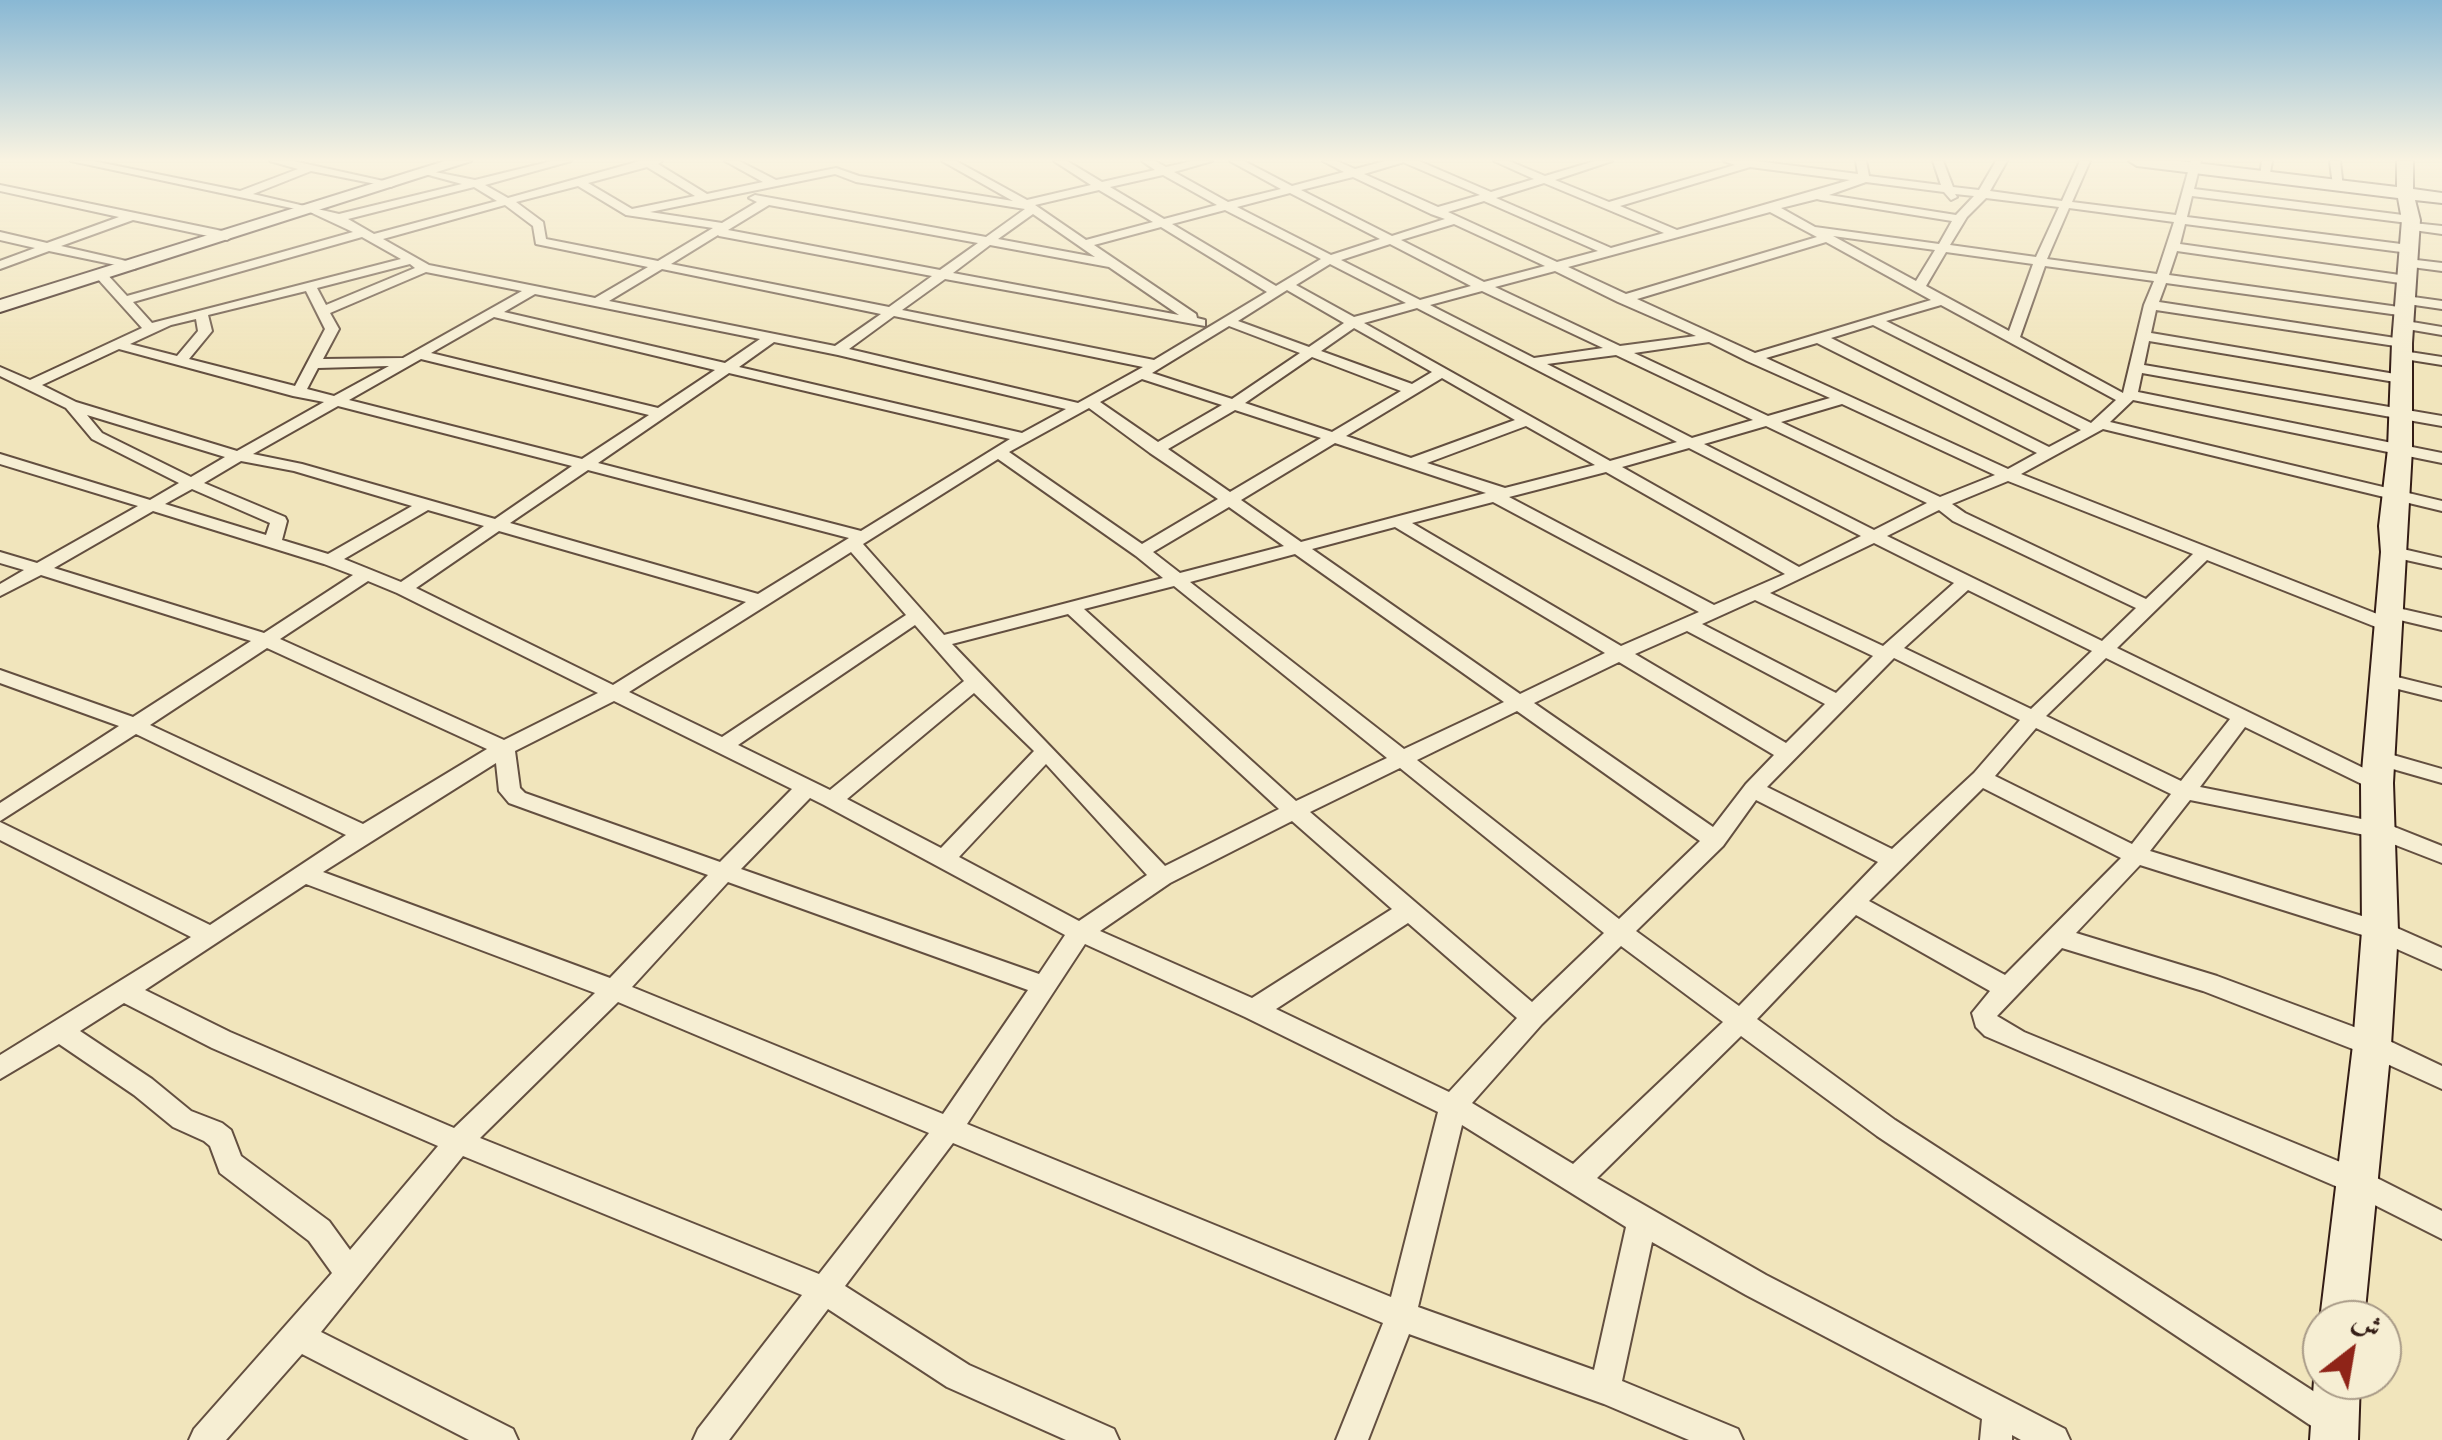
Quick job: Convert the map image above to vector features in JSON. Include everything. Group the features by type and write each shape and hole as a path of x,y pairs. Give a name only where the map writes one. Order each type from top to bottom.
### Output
{"street":[{"path":"0,265 97,228"},
{"path":"190,228 227,236"},
{"path":"5,300 252,228"},
{"path":"355,228 424,268 1084,404 1229,498 1715,840"},
{"path":"127,300 396,228"},
{"path":"539,228 540,240 894,310 1149,370 1235,404 1414,462 1498,494 1712,610"},
{"path":"718,228 1214,325 1312,351 1413,390"},
{"path":"919,228 1114,264"},
{"path":"838,351 1002,228"},
{"path":"1063,228 1214,325"},
{"path":"1087,243 1144,228"},
{"path":"1173,228 1283,289 1356,321 1441,373 1800,574"},
{"path":"1270,228 1875,537 2242,716 2378,770 2442,776"},
{"path":"1369,228 1482,286 1940,502 1958,517 2146,606"},
{"path":"4,1060 60,1032 504,748 614,693 998,452 1149,370 1214,325 1330,259 1428,228"},
{"path":"1467,228 2008,475 2204,553 2389,618 2442,624"},
{"path":"1559,228 1608,250"},
{"path":"1662,228 1674,233"},
{"path":"1156,450 1235,404 1356,321 1692,228"},
{"path":"1810,228 2127,397 2442,458"},
{"path":"1919,287 1955,228"},
{"path":"2013,338 2056,228"},
{"path":"709,1440 950,1128 1080,932 1162,876 1712,610 1800,574 1940,502 2008,475 2096,427 2127,397 2151,305 2179,228"},
{"path":"2209,228 2406,287 2442,361"},
{"path":"2272,228 2442,305"},
{"path":"2367,228 2406,287 2442,331"},
{"path":"2344,1300 2372,1045 2380,931 2378,770 2400,449 2406,228"},
{"path":"2406,287 2430,228"},
{"path":"598,302 723,229"},
{"path":"1813,230 2164,276 2406,287"},
{"path":"2406,287 2442,230"},
{"path":"0,236 131,266"},
{"path":"1622,299 1827,238"},
{"path":"2173,247 2406,287"},
{"path":"0,389 25,383 149,328 408,261"},
{"path":"2144,336 2406,287 2442,267"},
{"path":"326,310 424,268"},
{"path":"101,275 149,328"},
{"path":"298,393 332,330 326,310 310,286"},
{"path":"2151,305 2406,287"},
{"path":"0,590 534,289"},
{"path":"1752,358 1942,300"},
{"path":"493,312 1024,438"},
{"path":"180,362 206,331 202,313"},
{"path":"1875,321 2096,427 2442,506"},
{"path":"403,590 771,338"},
{"path":"1532,362 1612,348 1707,338"},
{"path":"1819,338 2050,454"},
{"path":"114,344 860,541 939,642 1162,876"},
{"path":"315,364 411,357 660,414"},
{"path":"2136,368 2442,421"},
{"path":"0,371 72,405 237,456 296,466 758,600"},
{"path":"1142,552 1441,373"},
{"path":"939,642 1606,467 1840,400"},
{"path":"72,405 97,436 278,520 272,542"},
{"path":"1414,462 1527,421"},
{"path":"998,452 1142,552 1621,933 1886,1128 2335,1414"},
{"path":"0,459 330,560 403,590 820,793 1080,932 1454,1106 1642,1221 1997,1426 2054,1440"},
{"path":"330,560 424,505"},
{"path":"1398,522 1790,755"},
{"path":"2394,552 2442,563"},
{"path":"1576,1180 1742,1019 1894,860 1981,778 2035,716 2204,553"},
{"path":"0,557 264,640 504,748"},
{"path":"0,814 132,724 366,575"},
{"path":"1352,1440 1401,1316 1454,1106 1533,1017 1715,840 1753,790 1889,652 1966,582"},
{"path":"1756,593 2035,716 2183,790 2379,830 2442,855"},
{"path":"1071,607 1294,811 1533,1017"},
{"path":"724,746 916,616"},
{"path":"1688,624 1839,704"},
{"path":"0,676 132,724 364,834"},
{"path":"2386,680 2442,694"},
{"path":"206,1440 298,1336 458,1142 614,990 726,869 820,793 976,682"},
{"path":"2242,716 2135,855 1984,1013 1994,1029 2357,1182 2442,1226"},
{"path":"504,748 510,791 517,798 726,869 1042,985"},
{"path":"944,859 1046,752"},
{"path":"1981,778 2135,855 2380,931 2442,959"},
{"path":"1753,790 1894,860"},
{"path":"0,830 210,936"},
{"path":"303,874 614,990 1401,1316 1605,1389 1727,1440"},
{"path":"1855,904 2008,989"},
{"path":"1254,1010 1410,909"},
{"path":"2057,937 2208,983 2372,1045 2442,1078"},
{"path":"124,991 220,1040 458,1142 824,1290 958,1376 1103,1440"},
{"path":"60,1032 182,1118 213,1132 221,1139 230,1164 319,1231 350,1274"},
{"path":"1605,1389 1642,1221"},
{"path":"298,1336 502,1440"}]}
